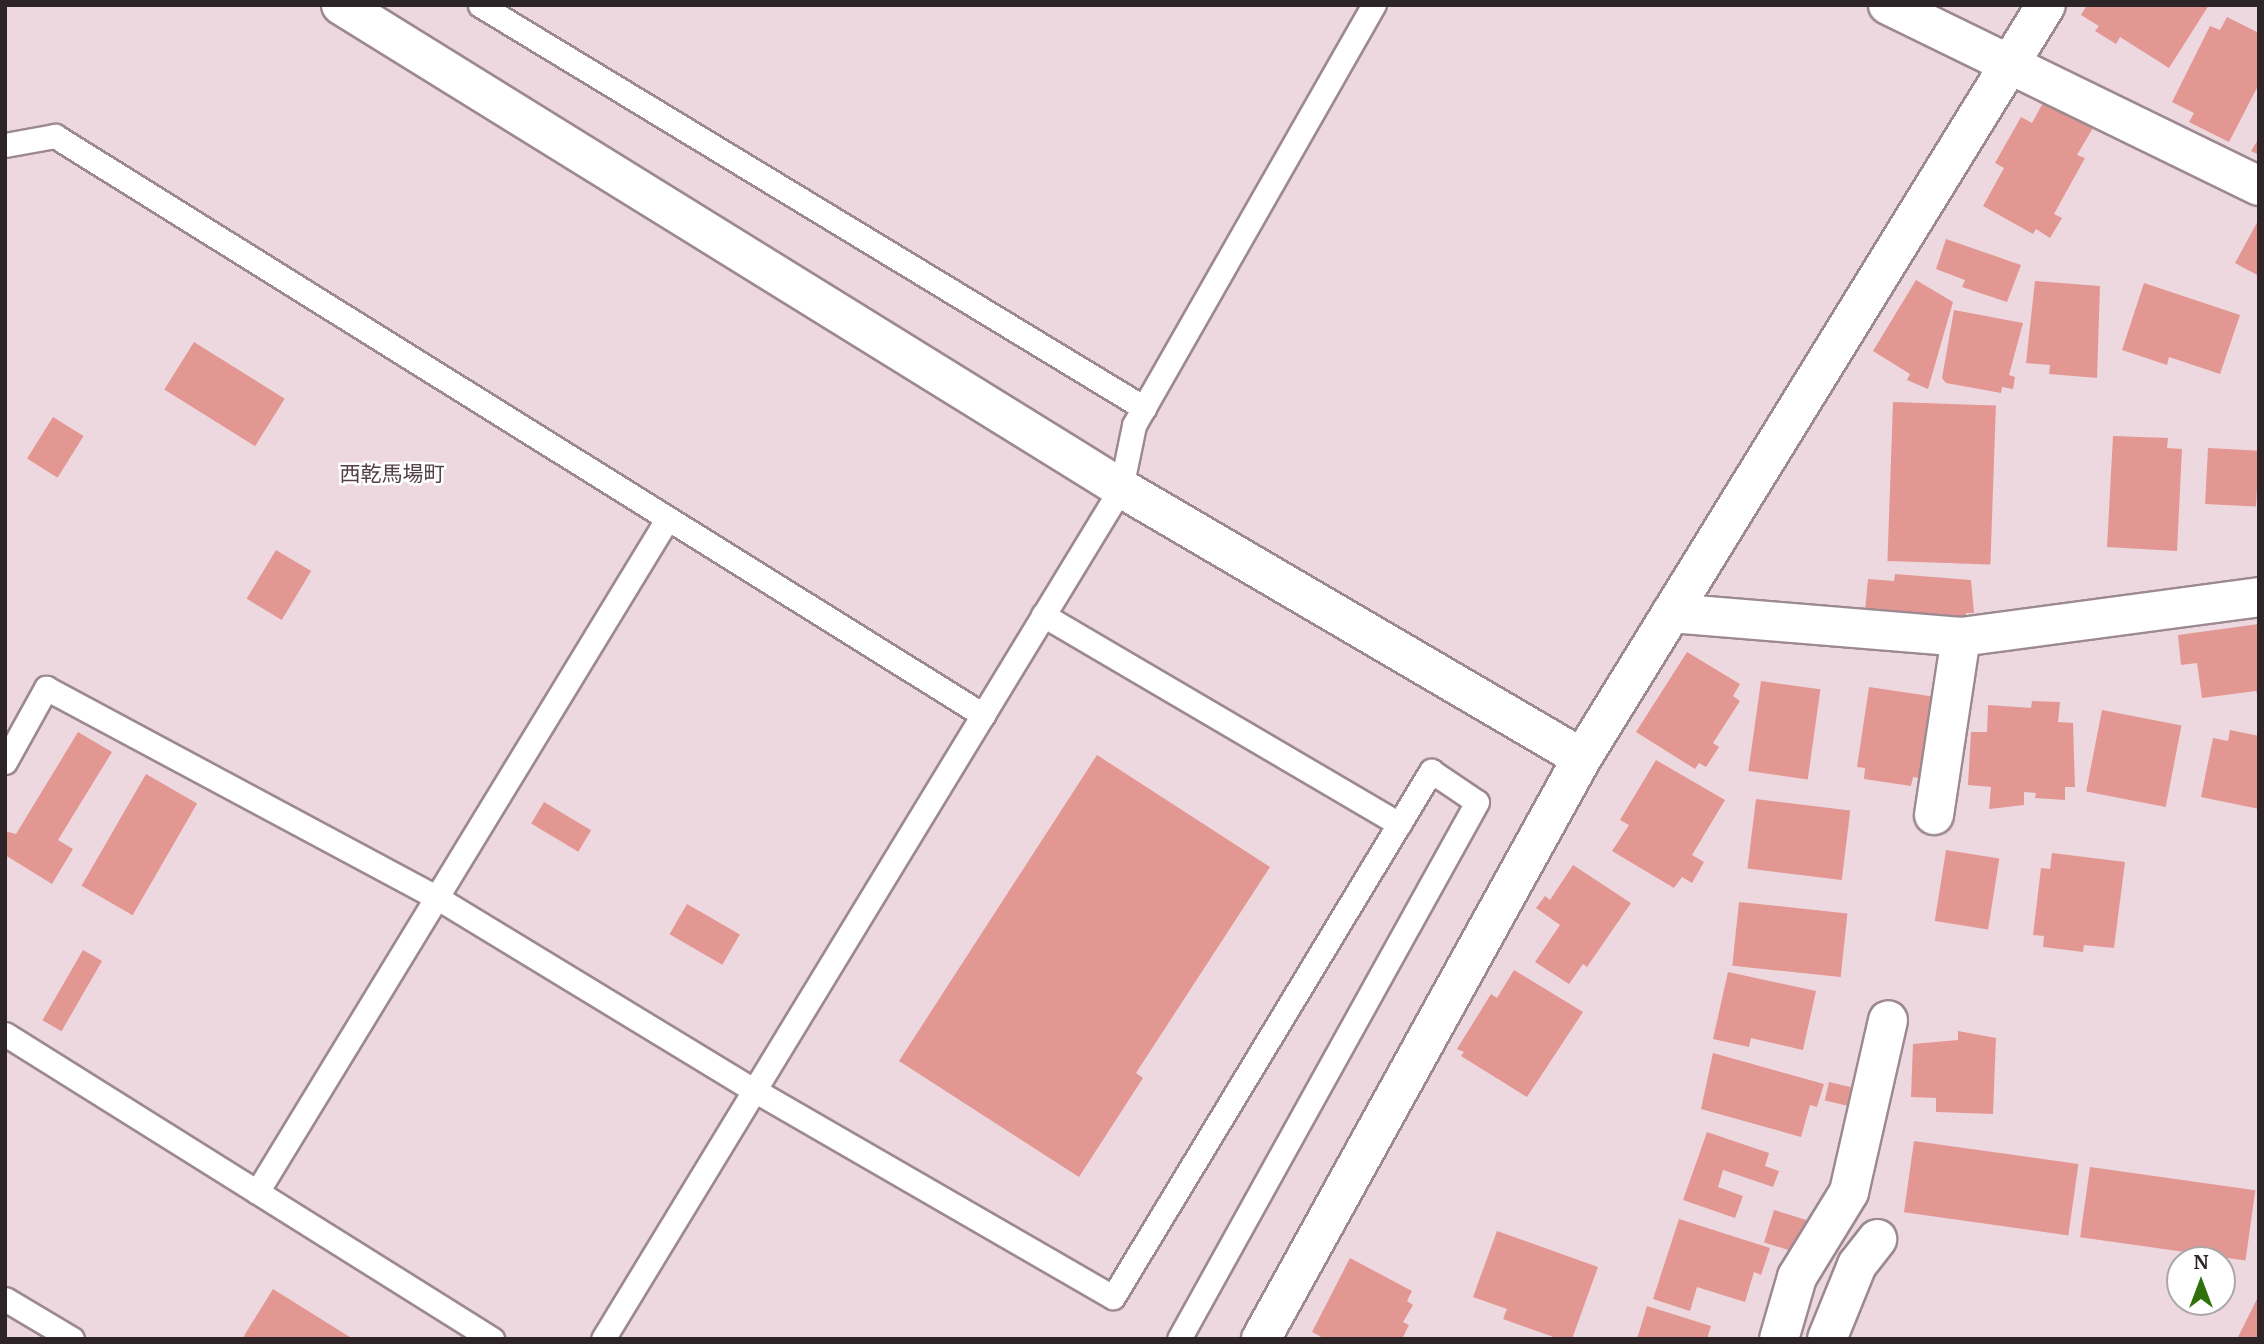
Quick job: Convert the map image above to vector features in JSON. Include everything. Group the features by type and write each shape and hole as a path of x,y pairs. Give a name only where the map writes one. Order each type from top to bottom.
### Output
{"street":[{"path":"341,5 1121,488 1582,758"},
{"path":"1888,5 2008,67 2259,186"},
{"path":"1261,1339 1582,758 2046,5"},
{"path":"1671,613 1961,637 2259,597"},
{"path":"1934,815 1961,637"},
{"path":"1779,1339 1797,1276 1849,1192 1888,1020"},
{"path":"1827,1339 1857,1265 1877,1239"}],"lane":[{"path":"480,5 1144,408"},
{"path":"603,1339 1121,488 1134,425 1374,5"},
{"path":"5,145 55,136 983,715"},
{"path":"257,1192 668,518"},
{"path":"1044,615 1399,824"},
{"path":"5,762 46,688 436,897 754,1090 1113,1297 1432,772 1477,802 1178,1339"},
{"path":"5,1034 492,1339"},
{"path":"5,1299 72,1339"}],"building":[{"path":"2087,5 2209,5 2169,68 2120,37 2116,44 2095,31 2099,26 2081,15"},
{"path":"2227,17 2259,33 2259,84 2229,142 2189,122 2194,113 2172,102 2210,26 2220,30"},
{"path":"2044,101 2093,128 2077,155 2085,158 2054,214 2062,218 2050,238 2036,229 2033,234 1983,206 2004,168 1995,163 2021,117 2032,123"},
{"path":"2259,138 2259,155 2251,151"},
{"path":"2259,219 2259,276 2235,263"},
{"path":"1946,239 2021,265 2007,302 1962,287 1965,280 1936,269"},
{"path":"1916,280 1953,302 1928,389 1907,380 1910,374 1873,351"},
{"path":"2035,281 2100,286 2097,378 2049,374 2050,365 2026,363"},
{"path":"2144,283 2240,315 2220,374 2169,357 2167,365 2122,350"},
{"path":"1954,310 2023,323 2009,375 2015,377 2013,389 2002,387 2001,393 1946,383 1942,378"},
{"path":"194,342 285,399 255,446 164,389"},
{"path":"1893,402 1996,406 1990,564 1887,561"},
{"path":"53,417 84,436 58,478 27,459"},
{"path":"2113,436 2168,438 2167,448 2182,449 2177,551 2107,547"},
{"path":"2208,448 2259,451 2256,507 2205,504"},
{"path":"276,550 311,571 282,620 247,599"},
{"path":"1895,574 1971,580 1974,613 1966,613 1966,618 1865,611 1868,579 1894,581"},
{"path":"2259,624 2259,699 2256,691 2202,698 2197,663 2181,665 2178,635"},
{"path":"1687,652 1740,684 1733,696 1740,701 1713,743 1719,747 1706,767 1699,763 1695,769 1636,732"},
{"path":"1761,681 1820,689 1808,779 1748,771"},
{"path":"1869,687 1936,697 1924,779 1913,777 1911,786 1864,779 1865,768 1857,767"},
{"path":"2032,701 2060,702 2058,722 2073,723 2075,787 2065,787 2065,800 2035,798 2036,793 2024,792 2024,805 1989,809 1991,787 1968,785 1971,732 1987,732 1988,705 2031,708"},
{"path":"2102,710 2182,725 2166,807 2086,791"},
{"path":"2230,730 2259,736 2259,809 2201,797 2213,738 2228,741"},
{"path":"78,732 112,752 58,840 73,849 52,884 5,855 5,831 16,834"},
{"path":"1097,755 1270,867 1136,1073 1143,1078 1079,1177 899,1061"},
{"path":"1656,760 1725,800 1692,855 1704,862 1692,883 1682,877 1674,888 1612,851 1629,825 1620,820"},
{"path":"146,774 197,804 133,915 82,886"},
{"path":"1756,799 1850,811 1842,880 1747,868"},
{"path":"544,802 591,830 578,852 531,823"},
{"path":"1946,850 1999,858 1988,930 1935,921"},
{"path":"2052,853 2125,862 2114,948 2084,945 2083,952 2043,947 2044,936 2033,935 2041,868 2050,869"},
{"path":"1573,865 1631,903 1587,967 1583,964 1569,984 1535,962 1560,925 1536,908 1545,896 1550,900"},
{"path":"1739,902 1847,913 1841,977 1732,966"},
{"path":"687,904 740,934 722,965 670,934"},
{"path":"83,950 102,961 62,1031 43,1020"},
{"path":"1514,970 1583,1012 1527,1097 1461,1056 1464,1052 1457,1049 1491,994 1497,998"},
{"path":"1728,972 1816,991 1803,1050 1751,1038 1749,1047 1713,1039"},
{"path":"1958,1031 1996,1038 1993,1114 1936,1112 1936,1098 1911,1097 1913,1044 1958,1040"},
{"path":"1713,1053 1824,1084 1817,1107 1810,1105 1801,1137 1701,1109"},
{"path":"1829,1082 1859,1089 1855,1107 1825,1101"},
{"path":"1707,1132 1769,1153 1765,1166 1779,1171 1773,1187 1723,1170 1718,1187 1743,1196 1735,1218 1683,1200"},
{"path":"1914,1141 2078,1164 2068,1235 1904,1212"},
{"path":"2090,1167 2255,1190 2245,1261 2236,1259 2236,1246 2166,1246 2166,1249 2080,1237"},
{"path":"1774,1210 1807,1220 1797,1252 1764,1243"},
{"path":"1679,1219 1770,1248 1761,1275 1754,1272 1745,1302 1697,1287 1690,1311 1653,1299"},
{"path":"1497,1231 1598,1267 1572,1339 1559,1339 1503,1319 1507,1309 1473,1297"},
{"path":"1350,1258 1412,1291 1407,1301 1413,1305 1403,1322 1409,1325 1402,1339 1325,1339 1312,1332"},
{"path":"273,1289 353,1339 242,1339"},
{"path":"2259,1295 2259,1339 2237,1339"},
{"path":"1647,1306 1711,1326 1707,1339 1637,1339"}],"district":[{"name":"西乾馬場町","path":"392,474"}]}
